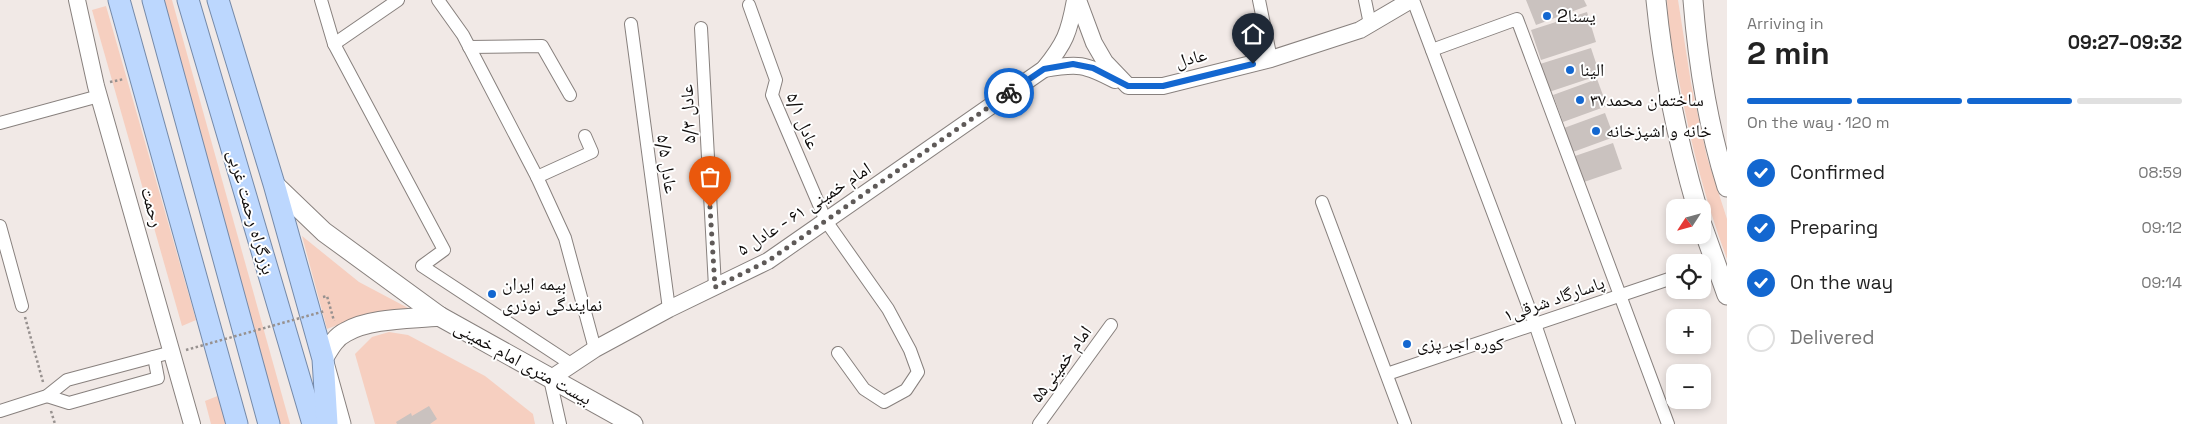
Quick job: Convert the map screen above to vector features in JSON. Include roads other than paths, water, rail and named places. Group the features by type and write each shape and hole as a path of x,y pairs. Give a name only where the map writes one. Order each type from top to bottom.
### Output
{"highway":[{"path":"119,0 237,424"},
{"path":"153,0 269,424"},
{"name":"بزرگراه رحمت غربی","path":"188,0 313,424"},
{"path":"218,0 274,184 323,358 327,424"}],"main road":[{"path":"1656,0 1671,107 1695,199"},
{"path":"1693,0 1696,39 1704,95 1727,187"},
{"name":"بیست متری امام خمینی","path":"274,184 324,232 439,316 633,424"},
{"path":"1711,268 1727,295"},
{"name":"بیست متری امام خمینی","path":"323,358 335,340 345,332 387,321 439,316"},
{"path":"323,358 341,424"}],"street":[{"name":"رحمت","path":"77,0 98,91 179,351 192,424"},
{"path":"321,0 334,44 444,250 422,266 571,364"},
{"path":"334,44 396,0"},
{"path":"438,0 469,47 537,177 565,238 595,349"},
{"path":"1076,0 1094,43 1105,62 1128,86"},
{"name":"امام خمینی ۶۱ - عادل ۵","path":"550,379 595,349 669,309 768,261 1044,69 1063,45 1070,29 1076,0"},
{"path":"1259,0 1271,59"},
{"path":"1365,0 1370,24"},
{"path":"1412,0 1535,324 1568,424"},
{"name":"عادل","path":"1128,86 1163,86 1271,59 1360,30 1412,0"},
{"name":"عادل ۵/۱","path":"749,4 776,80 772,95 826,221 888,309 910,350 918,372 906,390 884,402 864,389 838,353"},
{"path":"1432,50 1518,19 1668,424"},
{"name":"عادل ۵/۵","path":"631,24 669,309"},
{"name":"عادل ۵/۳","path":"701,28 715,287"},
{"path":"469,47 542,46 570,95"},
{"name":"امام خمینی ۶۱ - عادل ۵","path":"1044,69 1073,64 1080,65 1093,68 1128,86"},
{"path":"0,123 98,91"},
{"path":"537,177 592,152 585,136"},
{"path":"1322,202 1405,424"},
{"path":"0,226 22,306"},
{"name":"پاسارگاد شرقی۱","path":"1387,374 1666,279"},
{"name":"امام خمینی۵۵","path":"1039,424 1111,325"},
{"path":"0,411 47,396 68,380 179,351"},
{"path":"47,396 69,403 158,378 154,357"},
{"path":"550,379 560,424"}],"place":[{"name":"یسنا2","path":"1547,16"},
{"name":"الینا","path":"1570,70"},
{"name":"ساختمان محمد۳۷","path":"1580,100"},
{"name":"خانه و اشپزخانه","path":"1596,131"},
{"name":"بیمه ایران نمایندگی نوذری","path":"492,294"},
{"name":"کوره اجر پزی","path":"1407,344"}]}
